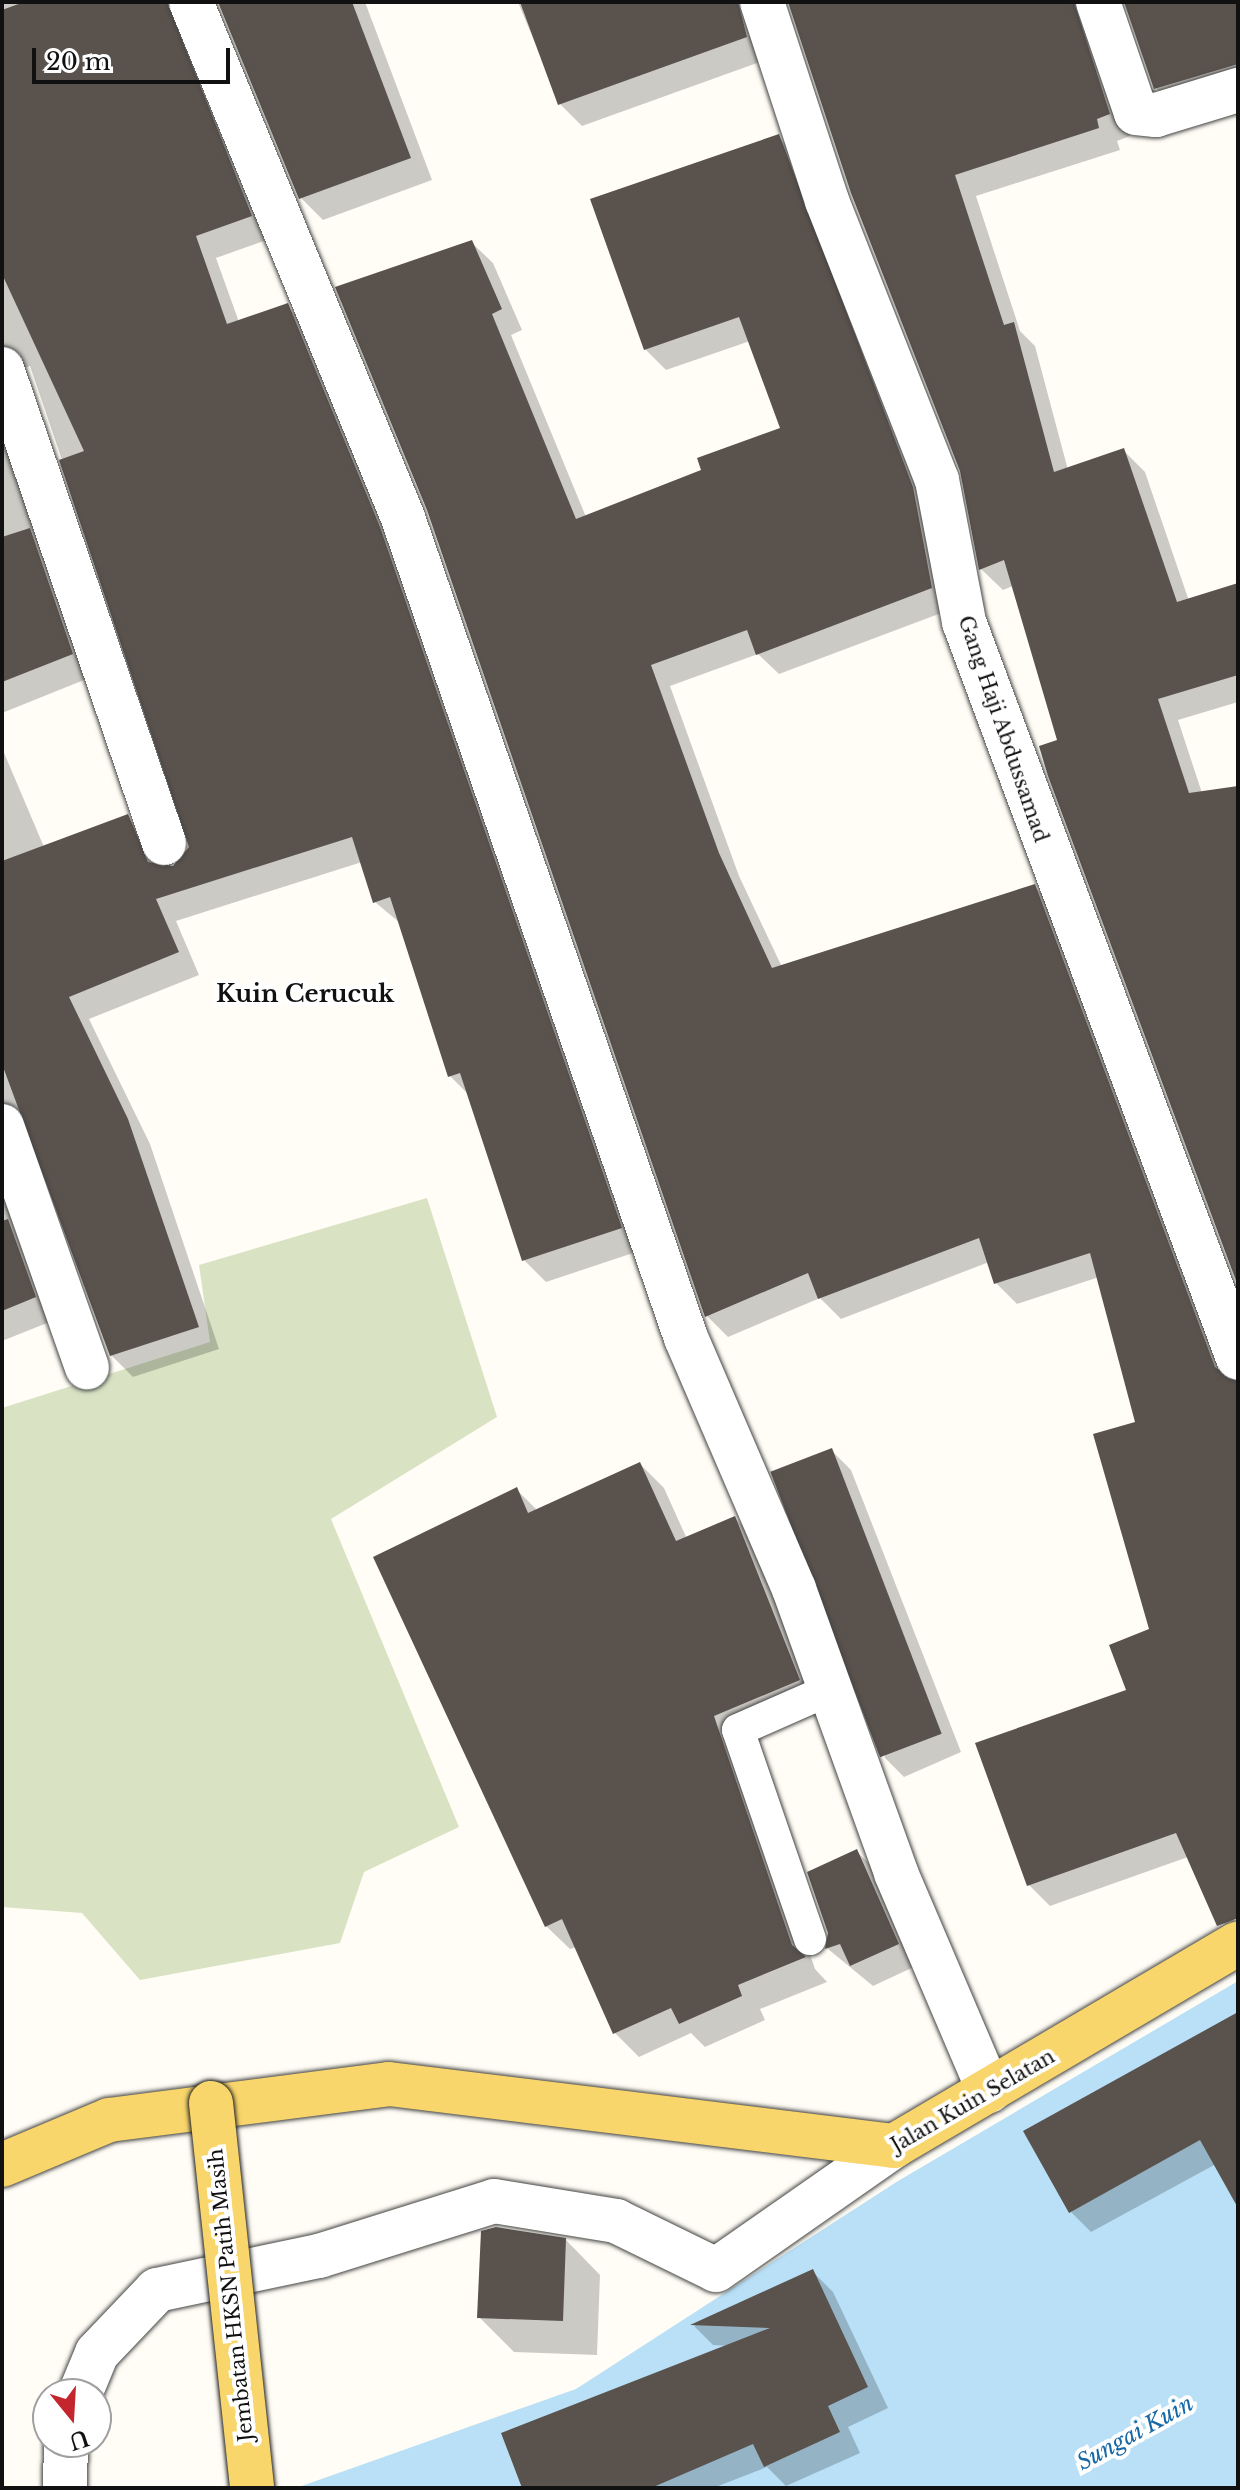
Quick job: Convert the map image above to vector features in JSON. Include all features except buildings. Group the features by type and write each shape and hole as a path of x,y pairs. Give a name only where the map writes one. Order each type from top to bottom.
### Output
{"main road":[{"name":"Jalan Kuin Selatan","path":"894,2146 1238,1943"},
{"path":"2,2165 109,2120 211,2103 389,2084 894,2146"},
{"name":"Jembatan HKSN Patih Masih","path":"211,2103 252,2488"}],"street":[{"path":"191,2 403,518 686,1338 794,1589 829,1690 989,2091"},
{"name":"Gang Haji Abdussamad","path":"762,2 827,201 937,480 964,622 1238,1358"},
{"path":"1098,2 1136,113 1156,115 1238,90"},
{"path":"2,369 164,843"},
{"path":"2,1126 87,1367"},
{"name":"Jalan Kuin Selatan","path":"87,2378 97,2353 157,2290 319,2256 494,2201 616,2221 716,2270 894,2146"},
{"path":"65,2488 66,2458"}],"lane":[{"path":"810,1939 738,1730 829,1690"}],"green space":[{"path":"427,1198 497,1417 331,1519 459,1827 364,1872 340,1943 140,1980 82,1913 2,1907 2,1408 210,1342 199,1265"}],"water":[{"name":"Sungai Kuin","path":"1238,1981 1238,2488 296,2488 576,2389 898,2181"}],"district":[{"name":"Kuin Cerucuk","path":"305,994"}]}
